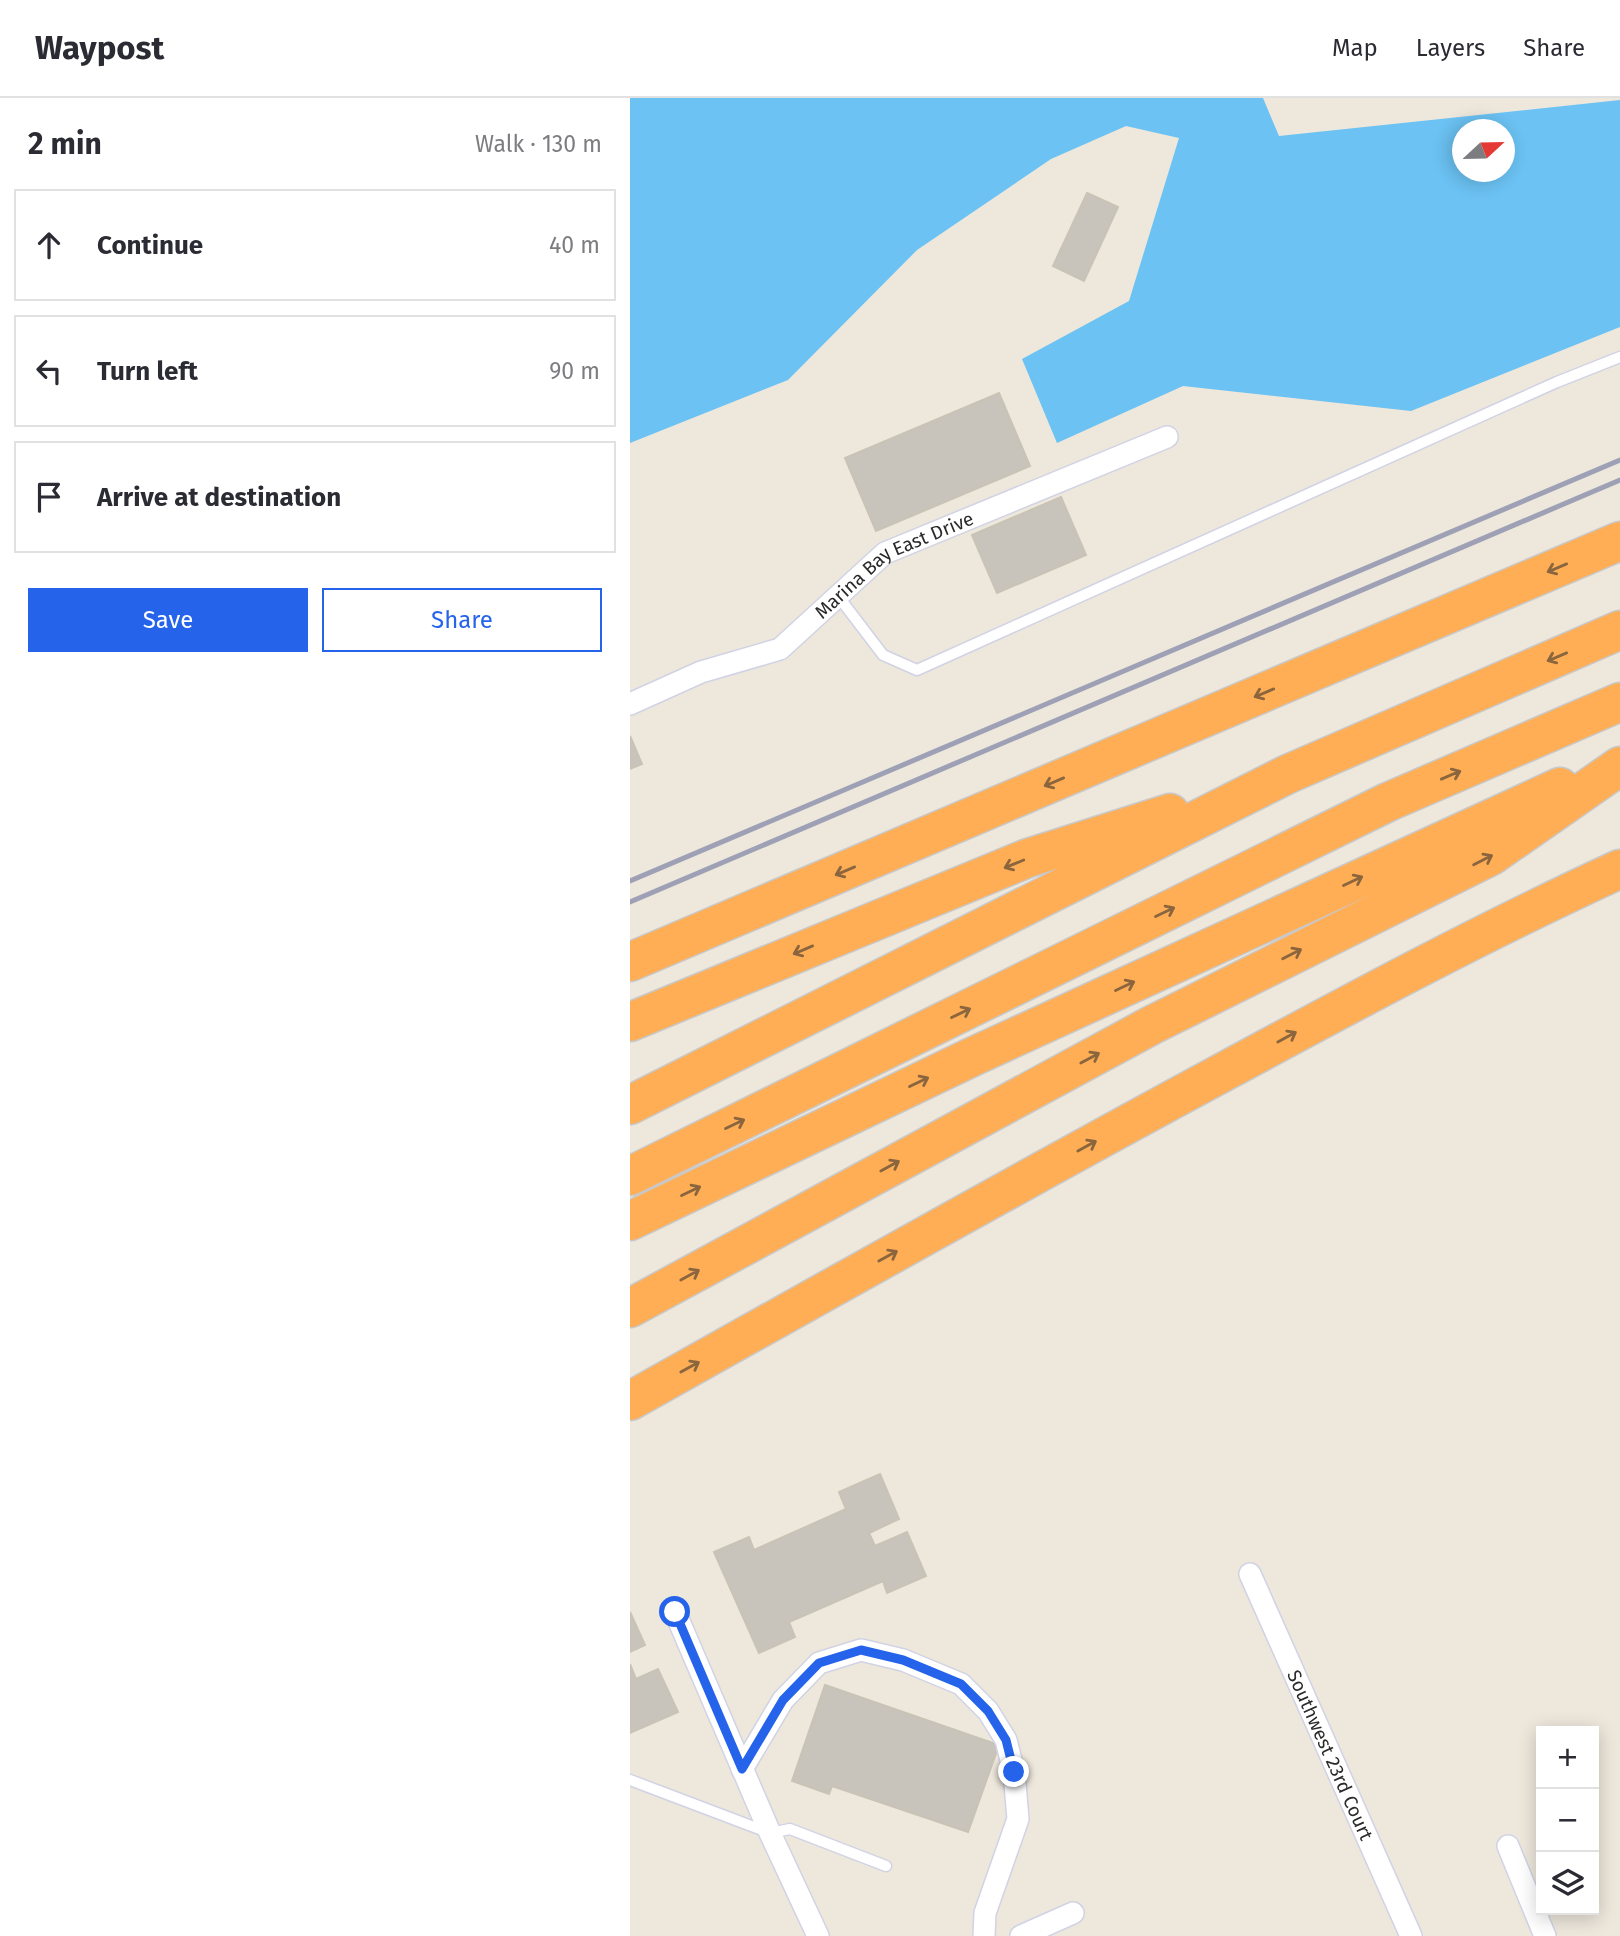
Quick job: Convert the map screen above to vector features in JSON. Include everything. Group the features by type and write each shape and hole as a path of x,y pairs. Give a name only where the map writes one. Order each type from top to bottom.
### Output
{"highway":[{"path":"630,962 1620,541"},
{"path":"630,1130 1279,803 1365,754 1620,630"},
{"path":"630,1022 1028,858 1288,774 1365,754 1620,660"},
{"path":"630,1176 1388,802 1620,702"},
{"path":"630,1222 984,1051 1414,873 1491,856 1620,763"},
{"path":"630,1105 1288,774"},
{"path":"630,1401 1327,1015 1620,869"},
{"path":"630,1308 1231,984 1414,873"}],"street":[{"name":"Marina Bay East Drive","path":"630,704 701,672 780,649 885,553 1167,437"},
{"name":"Southwest 23rd Court","path":"1250,1574 1411,1936"},
{"path":"675,1612 770,1833 818,1936"},
{"path":"742,1769 783,1700 819,1663 861,1650 903,1660 961,1684 988,1711 1006,1740 1014,1772 1018,1819 985,1913 984,1936"},
{"path":"1508,1846 1545,1936"},
{"path":"1021,1936 1073,1913"}],"lane":[{"path":"838,596 883,655 917,670 1519,399 1620,357"},
{"path":"630,1780 770,1833 790,1829 886,1866"}],"water":[{"path":"630,98 1263,98 1279,136 1620,100 1620,327 1411,411 1183,386 1057,443 1022,359 1129,301 1179,138 1126,126 1051,159 917,250 788,380 630,443"}],"building":[{"path":"1087,193 1118,207 1084,281 1053,266"},
{"path":"999,393 1030,466 876,531 845,458"},
{"path":"1061,497 1086,555 997,593 972,535"},
{"path":"630,736 642,764 630,769"},
{"path":"880,1474 899,1519 869,1533 875,1546 907,1532 926,1576 887,1593 883,1581 789,1622 795,1637 759,1653 714,1552 749,1537 754,1550 846,1509 839,1492"},
{"path":"630,1612 645,1645 630,1652"},
{"path":"630,1664 636,1679 658,1669 678,1712 630,1733"},
{"path":"825,1685 999,1745 968,1832 832,1786 829,1794 792,1781"}],"railway":[{"path":"630,881 1620,460"},
{"path":"630,902 1620,480"}],"route":[{"path":"675,1612 742,1769 783,1700 819,1663 861,1650 903,1660 961,1684 988,1711 1006,1740 1014,1772"}]}
